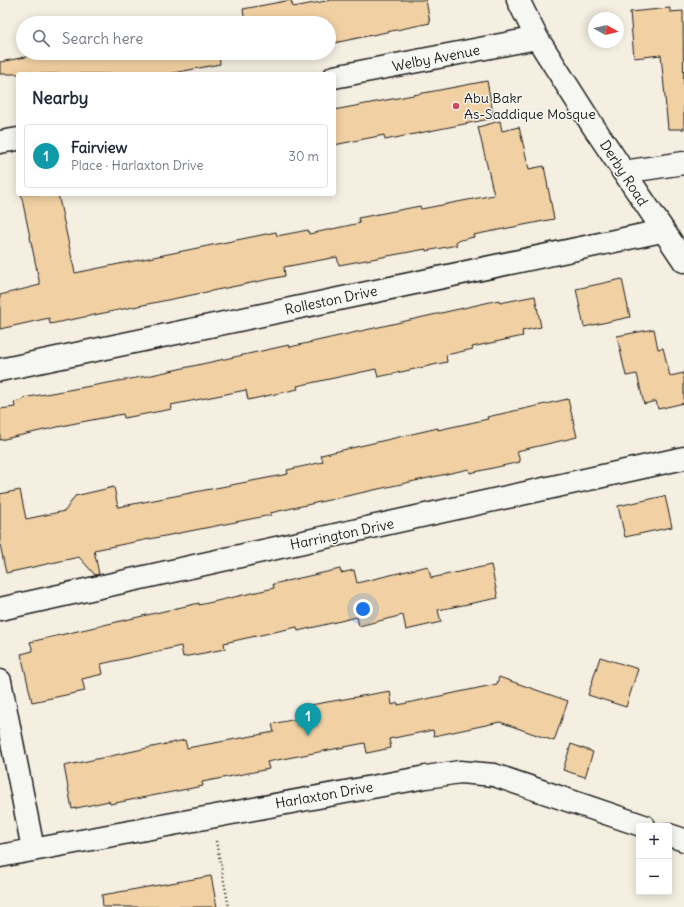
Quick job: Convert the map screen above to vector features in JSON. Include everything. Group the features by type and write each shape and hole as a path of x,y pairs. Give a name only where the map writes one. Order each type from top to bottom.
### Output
{"street":[{"name":"Derby Road","path":"518,0 537,38 623,172 684,262"},
{"name":"Welby Avenue","path":"336,77 537,38"},
{"path":"0,142 16,139"},
{"path":"623,172 684,163"},
{"name":"Rolleston Drive","path":"0,370 662,231"},
{"name":"Harrington Drive","path":"0,609 684,458"},
{"path":"0,681 33,849"},
{"name":"Harlaxton Drive","path":"0,856 426,777 467,773 494,775 636,823"},
{"path":"672,836 684,840"}],"path":[{"path":"211,816 229,907"}],"building":[{"path":"291,0 293,7 331,0 426,0 430,23 336,43 336,16 244,16 243,9"},
{"path":"670,8 670,12 683,11 684,129 668,129 661,55 634,58 630,12"},
{"path":"16,59 220,60 220,64 178,72 16,72 16,74 0,74 0,62"},
{"path":"487,81 494,118 385,140 384,135 336,145 336,110"},
{"path":"500,121 502,131 519,127 529,169 544,166 554,219 473,235 474,237 456,241 457,245 426,251 426,249 339,265 337,257 284,267 285,276 50,324 49,318 0,329 0,295 40,285 21,196 58,196 75,273 276,232 277,236 308,230 309,234 360,223 358,218 420,206 421,209 494,195 478,127"},
{"path":"622,279 630,317 584,327 576,289"},
{"path":"535,296 541,327 522,331 523,336 472,347 473,349 446,355 447,362 378,377 376,369 297,386 298,389 248,400 246,390 171,405 172,409 124,418 123,414 0,440 0,409 15,407 14,402 23,400 23,398 147,376 289,345 290,347 499,300 500,303"},
{"path":"654,329 658,349 663,348 670,376 684,373 684,403 658,409 656,401 644,404 637,374 626,376 617,336"},
{"path":"568,399 577,437 517,451 520,462 470,473 469,469 270,513 271,515 94,550 99,574 95,575 79,557 6,573 0,544 0,494 20,490 26,519 65,511 75,496 114,487 118,507 288,474 287,470 323,462 321,455 438,428 438,430 488,419 487,417"},
{"path":"665,496 672,527 625,537 618,506"},
{"path":"491,565 498,598 438,610 441,622 406,630 403,615 359,626 357,617 298,631 297,627 224,643 225,649 183,657 181,646 101,664 103,674 82,679 85,691 32,702 21,654 33,651 30,642 199,603 199,605 274,588 273,584 340,569 341,573 354,570 357,583 428,566 431,578"},
{"path":"600,657 638,669 626,707 588,695"},
{"path":"499,677 568,701 554,741 500,722 434,736 433,730 389,739 391,748 367,753 365,743 267,762 269,769 202,782 203,786 110,804 109,801 72,809 64,766 185,740 187,748 274,732 272,724 301,718 299,707 390,691 392,705 398,703 398,705 497,684"},
{"path":"571,744 593,752 585,777 563,770"},
{"path":"211,876 217,907 103,907 102,895"}],"place":[{"name":"Abu Bakr As-Saddique Mosque","path":"456,106"},
{"name":"Fairview","path":"308,736"}]}
